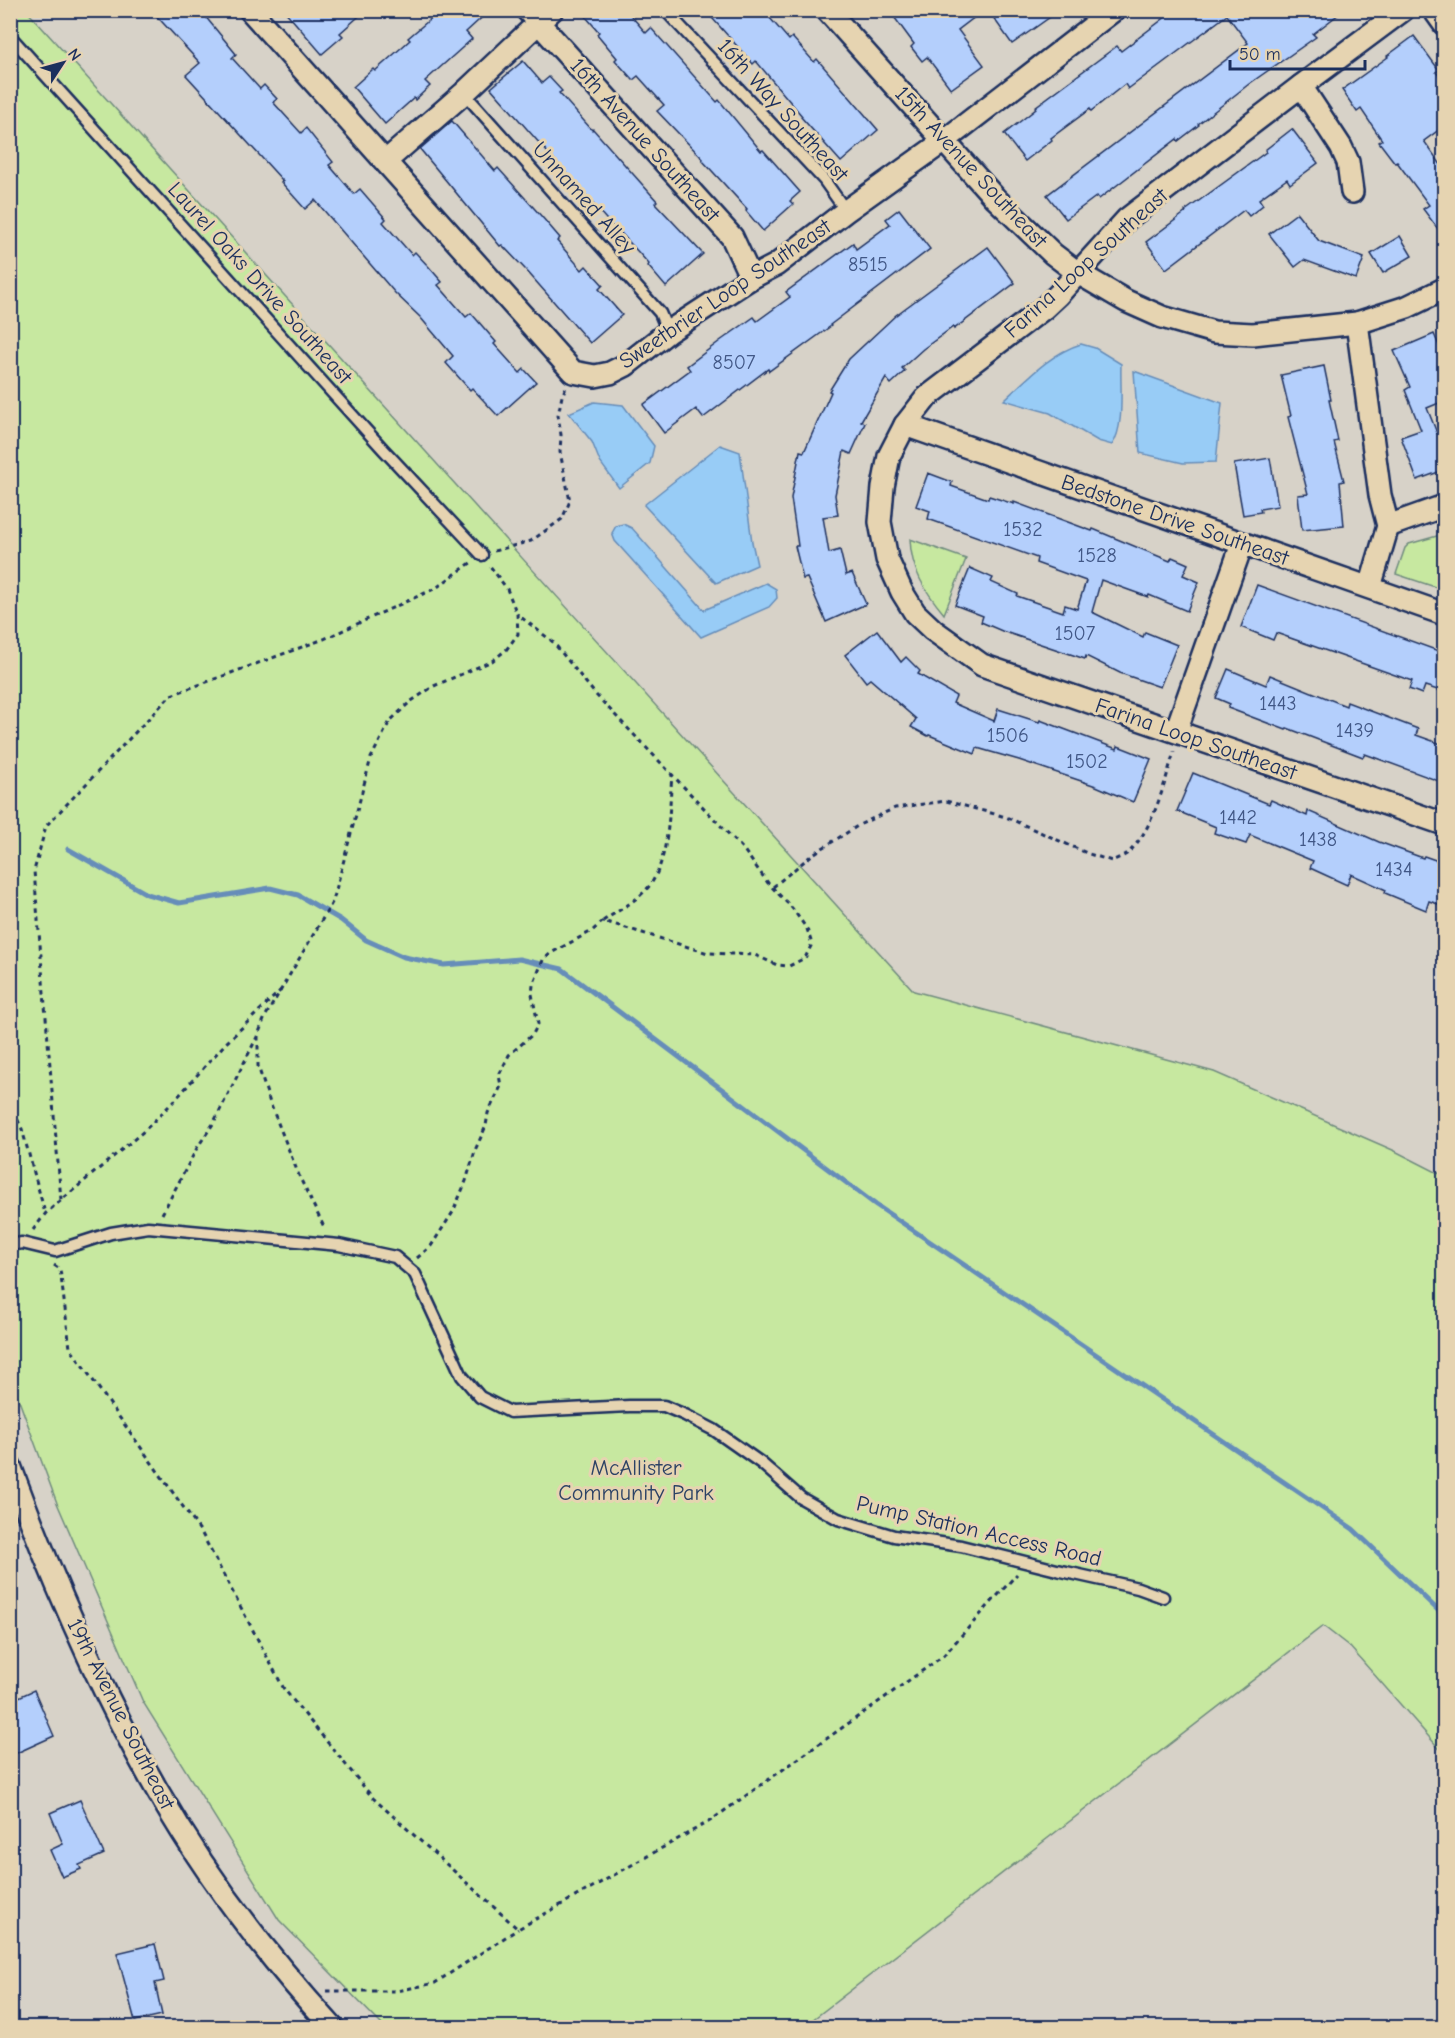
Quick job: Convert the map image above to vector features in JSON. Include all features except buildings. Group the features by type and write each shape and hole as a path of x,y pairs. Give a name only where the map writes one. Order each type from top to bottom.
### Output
{"street":[{"name":"15th Avenue Southeast","path":"827,10 995,198 1053,254 1078,273 1126,302 1162,317 1214,332 1253,334 1357,323 1407,307 1444,289"},
{"name":"Farina Loop Southeast","path":"1403,10 1127,219 1043,309 927,398 905,425 889,456 880,522 886,558 915,613 933,630 982,665 1444,824"},
{"path":"1434,10 1444,24"},
{"path":"254,12 573,372"},
{"name":"Sweetbrier Loop Southeast","path":"573,372 595,376 626,365 668,332 776,264 944,141 1105,13"},
{"path":"386,161 464,93 539,15"},
{"name":"16th Avenue Southeast","path":"539,15 732,237 751,278"},
{"path":"1301,86 1341,147 1348,162 1352,192"},
{"path":"1357,323 1380,495 1388,526 1370,587"},
{"name":"Bedstone Drive Southeast","path":"905,425 1444,614"},
{"path":"1388,526 1444,506"},
{"path":"1176,731 1242,544"},
{"name":"19th Avenue Southeast","path":"11,1471 40,1548 91,1662 158,1792 195,1851 258,1940 298,1990 333,2028"}],"lane":[{"name":"16th Way Southeast","path":"665,10 824,180 846,212"},
{"name":"Laurel Oaks Drive Southeast","path":"10,36 383,449 482,555"},
{"name":"Unnamed Alley","path":"464,93 660,313 668,332"},
{"name":"Pump Station Access Road","path":"10,1245 22,1243 55,1251 111,1233 154,1227 334,1245 395,1257 415,1274 462,1376 480,1397 510,1412 664,1406 714,1430 761,1463 801,1498 838,1519 894,1536 961,1546 1138,1588 1163,1597"}],"path":[{"path":"61,1201 34,870 46,826 171,695 324,639 436,588 482,555 531,541 562,519 570,501 560,452 561,435 558,415 562,396 573,372"},
{"path":"154,1227 197,1148 213,1124 266,1017 333,901 371,758 390,720 410,702 434,686 492,661 506,650 518,633 517,615 507,589 482,555"},
{"path":"517,615 553,642 596,694 743,849 792,908 807,929 812,944 805,958 789,966 777,964 756,955 708,953 603,921"},
{"path":"773,887 813,854 859,825 895,808 946,801 1006,816 1089,854 1112,861 1127,854 1153,814 1175,748 1176,731"},
{"path":"408,1269 431,1246 453,1212 486,1126 488,1113 501,1086 500,1075 509,1055 533,1034 538,1024 532,994 543,960 551,953 592,931 646,890 656,872 664,851 672,775"},
{"path":"22,1243 46,1213 144,1131 225,1044 281,990"},
{"path":"258,1035 258,1066 270,1103 317,1216 334,1245"},
{"path":"10,1103 22,1129 46,1213"},
{"path":"51,1263 60,1269 70,1348 201,1532 284,1689 373,1798 518,1929"},
{"path":"298,1990 397,1991 435,1983 518,1929 710,1821 943,1656 1027,1563"}],"green space":[{"name":"McAllister Community Park","path":"26,10 914,991 1214,1072 1395,1151 1444,1176 1444,1754 1350,1647 1323,1626 803,2027 384,2027 279,1920 143,1702 57,1503 11,1379 10,11"},
{"path":"1444,534 1444,590 1396,574 1405,548 1409,544"},
{"path":"910,539 966,559 944,614 920,580 913,561"}],"water":[{"path":"1081,344 1095,348 1121,364 1119,428 1112,445 1098,441 1050,413 1004,400 1050,360"},
{"path":"1134,371 1222,403 1216,462 1183,463 1140,453"},
{"path":"594,402 623,405 654,446 650,463 619,488 600,462 592,442 569,413"},
{"path":"720,445 740,452 757,565 716,583 644,505"},
{"path":"623,524 632,528 704,610 766,583 776,589 777,598 769,607 701,637 615,541 612,533 616,526"}],"waterway":[{"path":"68,849 147,894 179,903 270,888 298,895 341,920 366,940 404,957 444,965 519,959 562,969 876,1205 1353,1529 1444,1616"}]}
